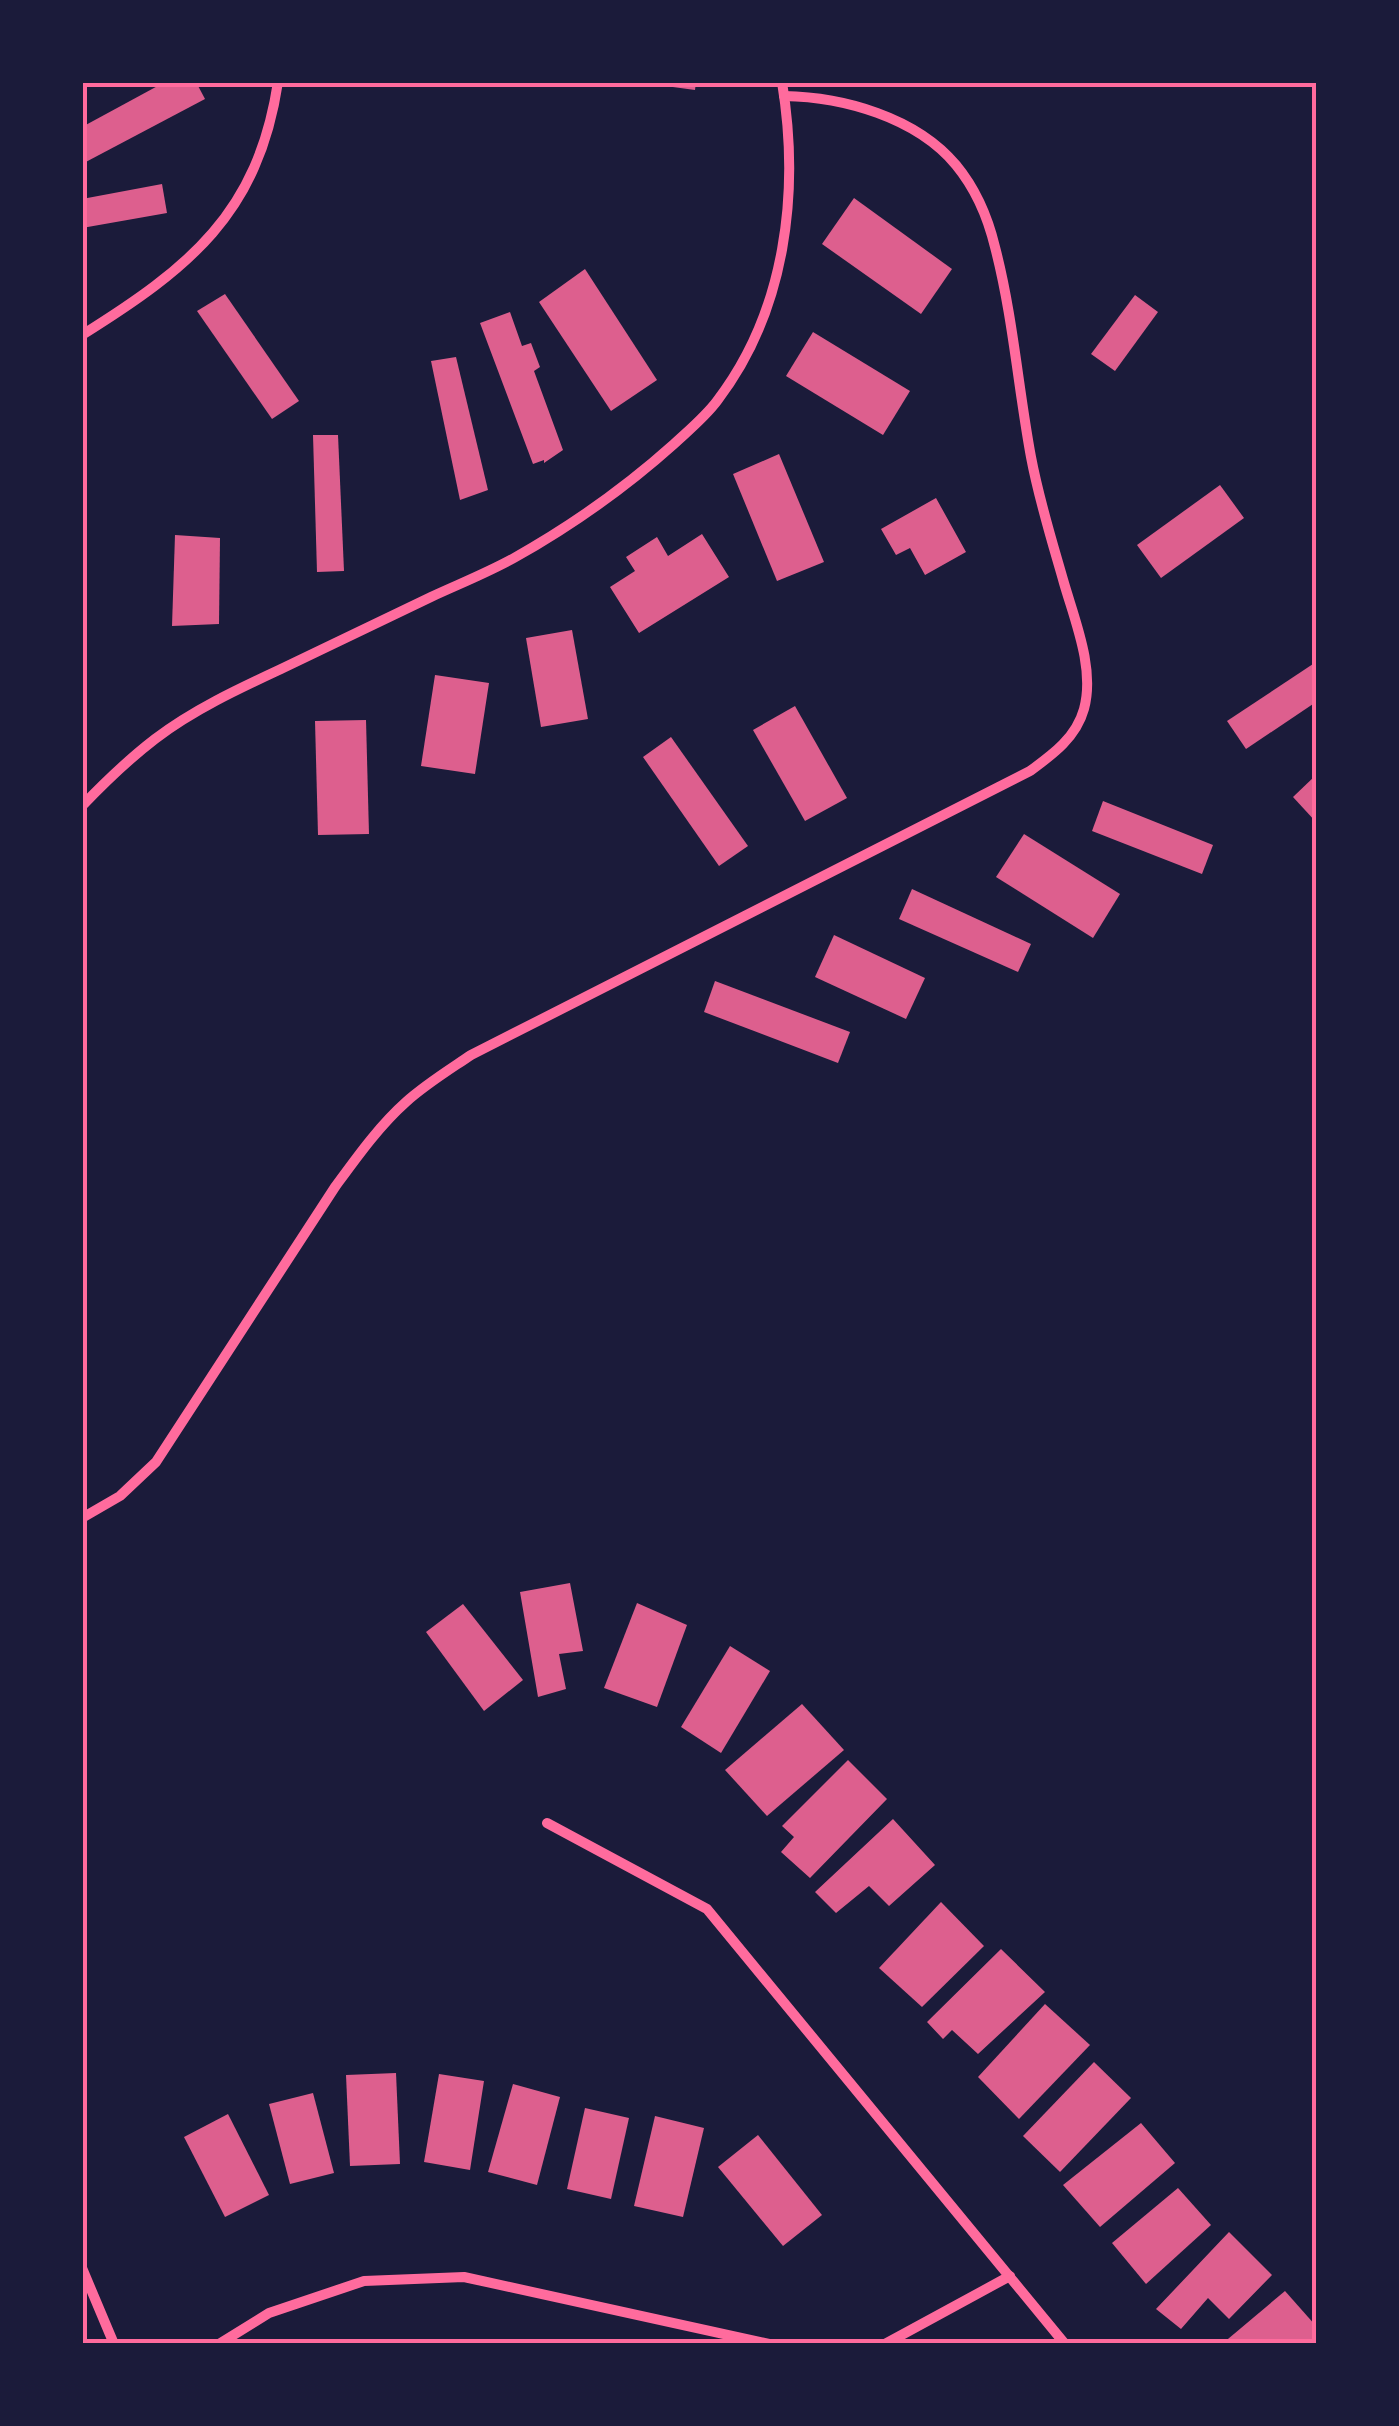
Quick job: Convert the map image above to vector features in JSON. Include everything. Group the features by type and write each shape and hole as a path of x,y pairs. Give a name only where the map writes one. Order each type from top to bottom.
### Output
{"street":[{"path":"82,335 164,281 224,222 260,156 278,82"},
{"path":"82,806 158,737 188,718 251,683 512,559 617,490 699,421 744,362 774,290 788,190 782,82"},
{"path":"82,1518 120,1496 156,1462 335,1187 378,1132 420,1090 471,1056 1030,771 1070,737 1084,709 1087,675 1080,638 1040,498 995,246 972,187 935,144 908,127 819,96 784,96"},
{"path":"547,1823 707,1908 1065,2344"},
{"path":"82,2268 114,2344"},
{"path":"886,2344 1010,2276"},
{"path":"219,2344 269,2313 364,2281 464,2277 769,2344"}],"building":[{"path":"165,82 196,82 205,99 82,164 82,127"},
{"path":"658,82 696,82 695,90"},
{"path":"162,184 167,213 82,228 82,199"},
{"path":"854,198 952,269 921,314 822,244"},
{"path":"585,269 657,380 611,411 539,302"},
{"path":"225,294 299,401 272,419 197,311"},
{"path":"1135,295 1158,312 1115,371 1091,354"},
{"path":"510,312 522,346 531,343 540,367 534,371 563,450 544,463 533,464 480,323"},
{"path":"813,332 910,391 883,435 786,376"},
{"path":"456,357 488,490 460,500 431,361"},
{"path":"313,435 338,435 344,571 317,572"},
{"path":"779,454 824,562 777,581 733,474"},
{"path":"1220,485 1244,518 1161,578 1137,545"},
{"path":"936,498 966,552 925,575 910,548 896,555 881,529"},
{"path":"702,534 729,577 639,633 610,587 635,571 626,557 657,537 668,556"},
{"path":"175,535 220,538 219,624 172,626"},
{"path":"572,630 588,719 541,727 526,638"},
{"path":"1316,662 1316,702 1246,749 1227,721"},
{"path":"435,675 489,683 475,774 421,766"},
{"path":"795,706 847,798 805,821 753,730"},
{"path":"366,720 369,834 318,835 315,721"},
{"path":"671,737 748,846 719,866 643,757"},
{"path":"1316,775 1316,822 1293,797"},
{"path":"1103,801 1213,845 1202,874 1092,831"},
{"path":"1024,834 1120,894 1093,938 996,877"},
{"path":"912,889 1031,944 1018,972 899,919"},
{"path":"834,935 925,978 906,1019 815,977"},
{"path":"715,981 850,1032 838,1063 704,1012"},
{"path":"570,1583 583,1651 559,1654 566,1689 538,1697 520,1592"},
{"path":"637,1603 687,1625 657,1707 604,1688"},
{"path":"463,1604 523,1680 484,1711 426,1632"},
{"path":"730,1646 770,1671 721,1753 681,1727"},
{"path":"802,1704 844,1750 767,1816 725,1770"},
{"path":"848,1760 887,1799 810,1878 781,1852 794,1837 782,1826"},
{"path":"893,1819 935,1865 889,1906 869,1886 836,1913 815,1892"},
{"path":"941,1902 984,1946 922,2007 879,1968"},
{"path":"1001,1949 1045,1992 978,2054 952,2030 943,2039 927,2022"},
{"path":"1045,2004 1090,2045 1019,2119 978,2077"},
{"path":"1094,2062 1131,2098 1060,2172 1023,2136"},
{"path":"396,2073 400,2164 350,2166 346,2075"},
{"path":"439,2074 484,2081 470,2170 424,2162"},
{"path":"513,2084 560,2097 537,2185 488,2172"},
{"path":"313,2093 334,2173 290,2184 269,2104"},
{"path":"585,2108 629,2118 611,2199 567,2189"},
{"path":"228,2114 269,2195 225,2217 184,2137"},
{"path":"655,2116 704,2128 683,2217 634,2206"},
{"path":"1141,2123 1175,2163 1100,2227 1063,2185"},
{"path":"758,2135 822,2215 783,2246 718,2167"},
{"path":"1178,2188 1211,2225 1146,2284 1112,2243"},
{"path":"1229,2232 1272,2275 1229,2319 1208,2298 1181,2329 1156,2309"},
{"path":"1285,2291 1316,2326 1316,2344 1222,2344"}]}
